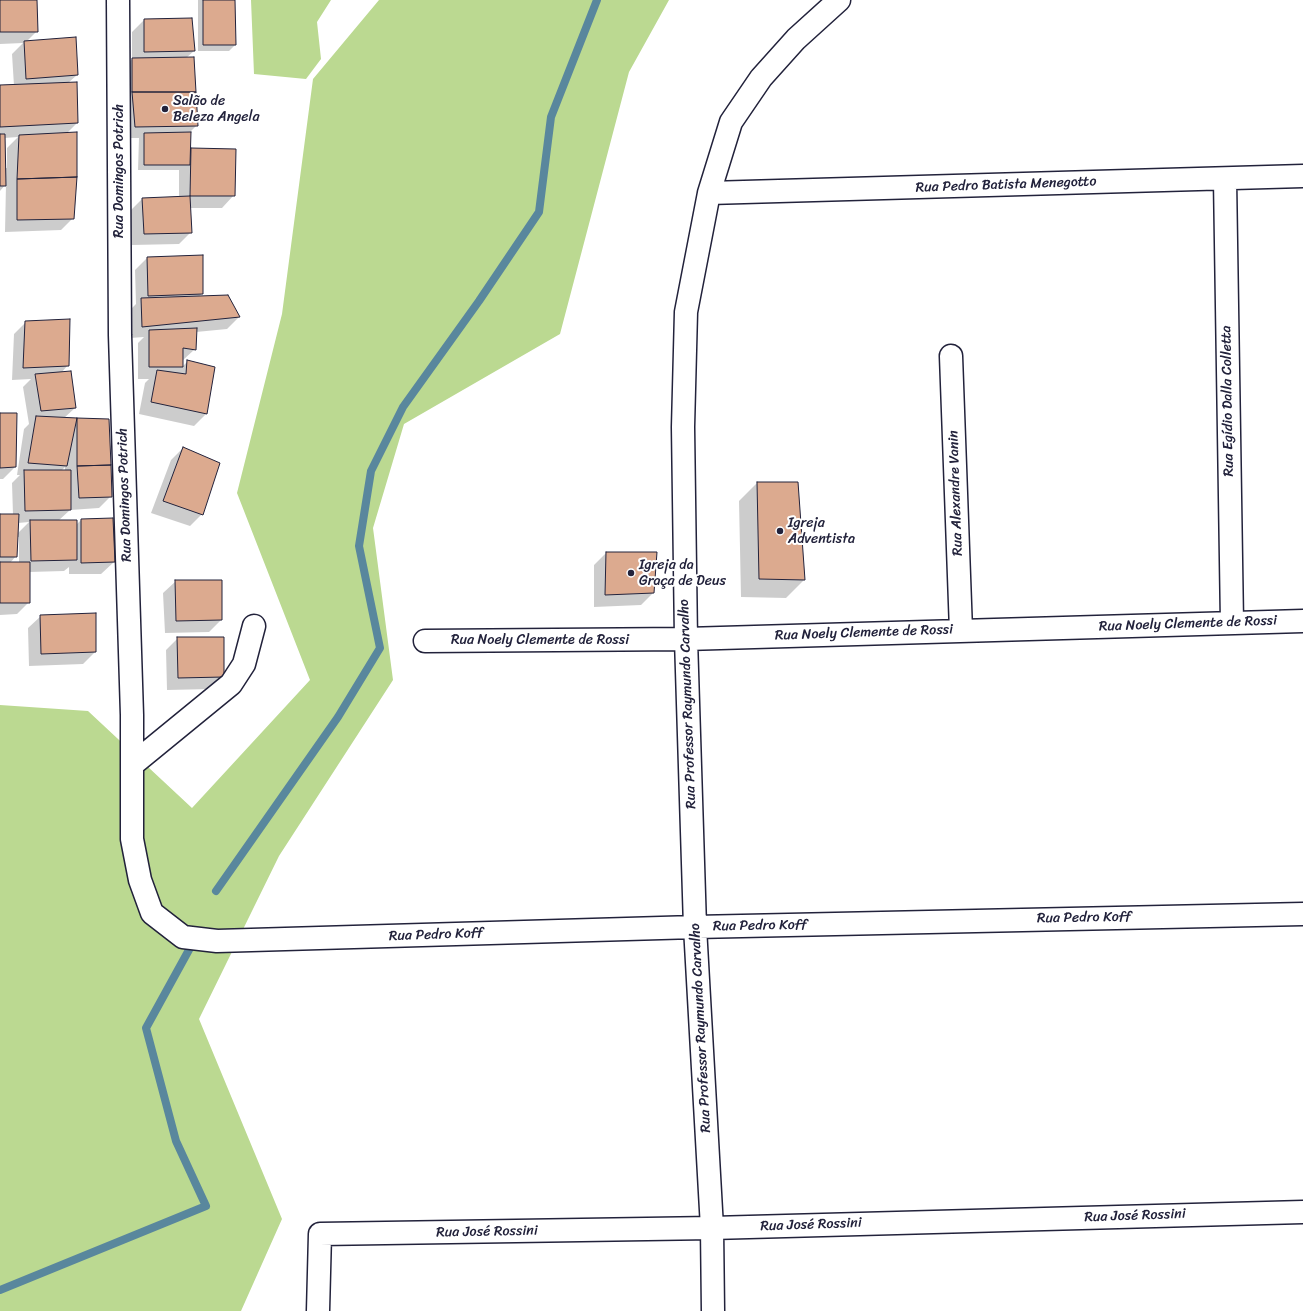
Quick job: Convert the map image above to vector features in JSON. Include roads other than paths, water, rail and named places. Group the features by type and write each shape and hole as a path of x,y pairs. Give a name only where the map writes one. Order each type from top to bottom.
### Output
{"street":[{"name":"Rua Domingos Potrich","path":"118,0 120,335 132,707 132,839 140,880 152,913 182,937 217,941"},
{"name":"Rua Professor Raymundo Carvalho","path":"713,1311 712,1228 695,927 686,639 683,427 686,312 709,193 731,122 761,78 781,55 796,39 839,0"},
{"name":"Rua Pedro Batista Menegotto","path":"709,193 1303,176"},
{"name":"Rua Egídio Dalla Colletta","path":"1225,178 1232,623"},
{"name":"Rua Alexandre Vanin","path":"951,356 961,631"},
{"name":"Rua Noely Clemente de Rossi","path":"425,641 686,639 1303,621"},
{"path":"132,765 231,684 244,664 254,626"},
{"name":"Rua Pedro Koff","path":"217,941 695,927 1303,914"},
{"name":"Rua José Rossini","path":"318,1311 320,1234 712,1228 1303,1212"}],"waterway":[{"path":"216,891 338,717 380,648 359,546 371,471 403,407 479,301 539,212 551,117 597,0"},
{"path":"0,1290 206,1206 176,1141 146,1028 190,948"}],"place":[{"name":"Salão de Beleza Angela","path":"165,109"},
{"name":"Igreja Adventista","path":"780,531"},
{"name":"Igreja da Graça de Deus","path":"631,573"}]}
